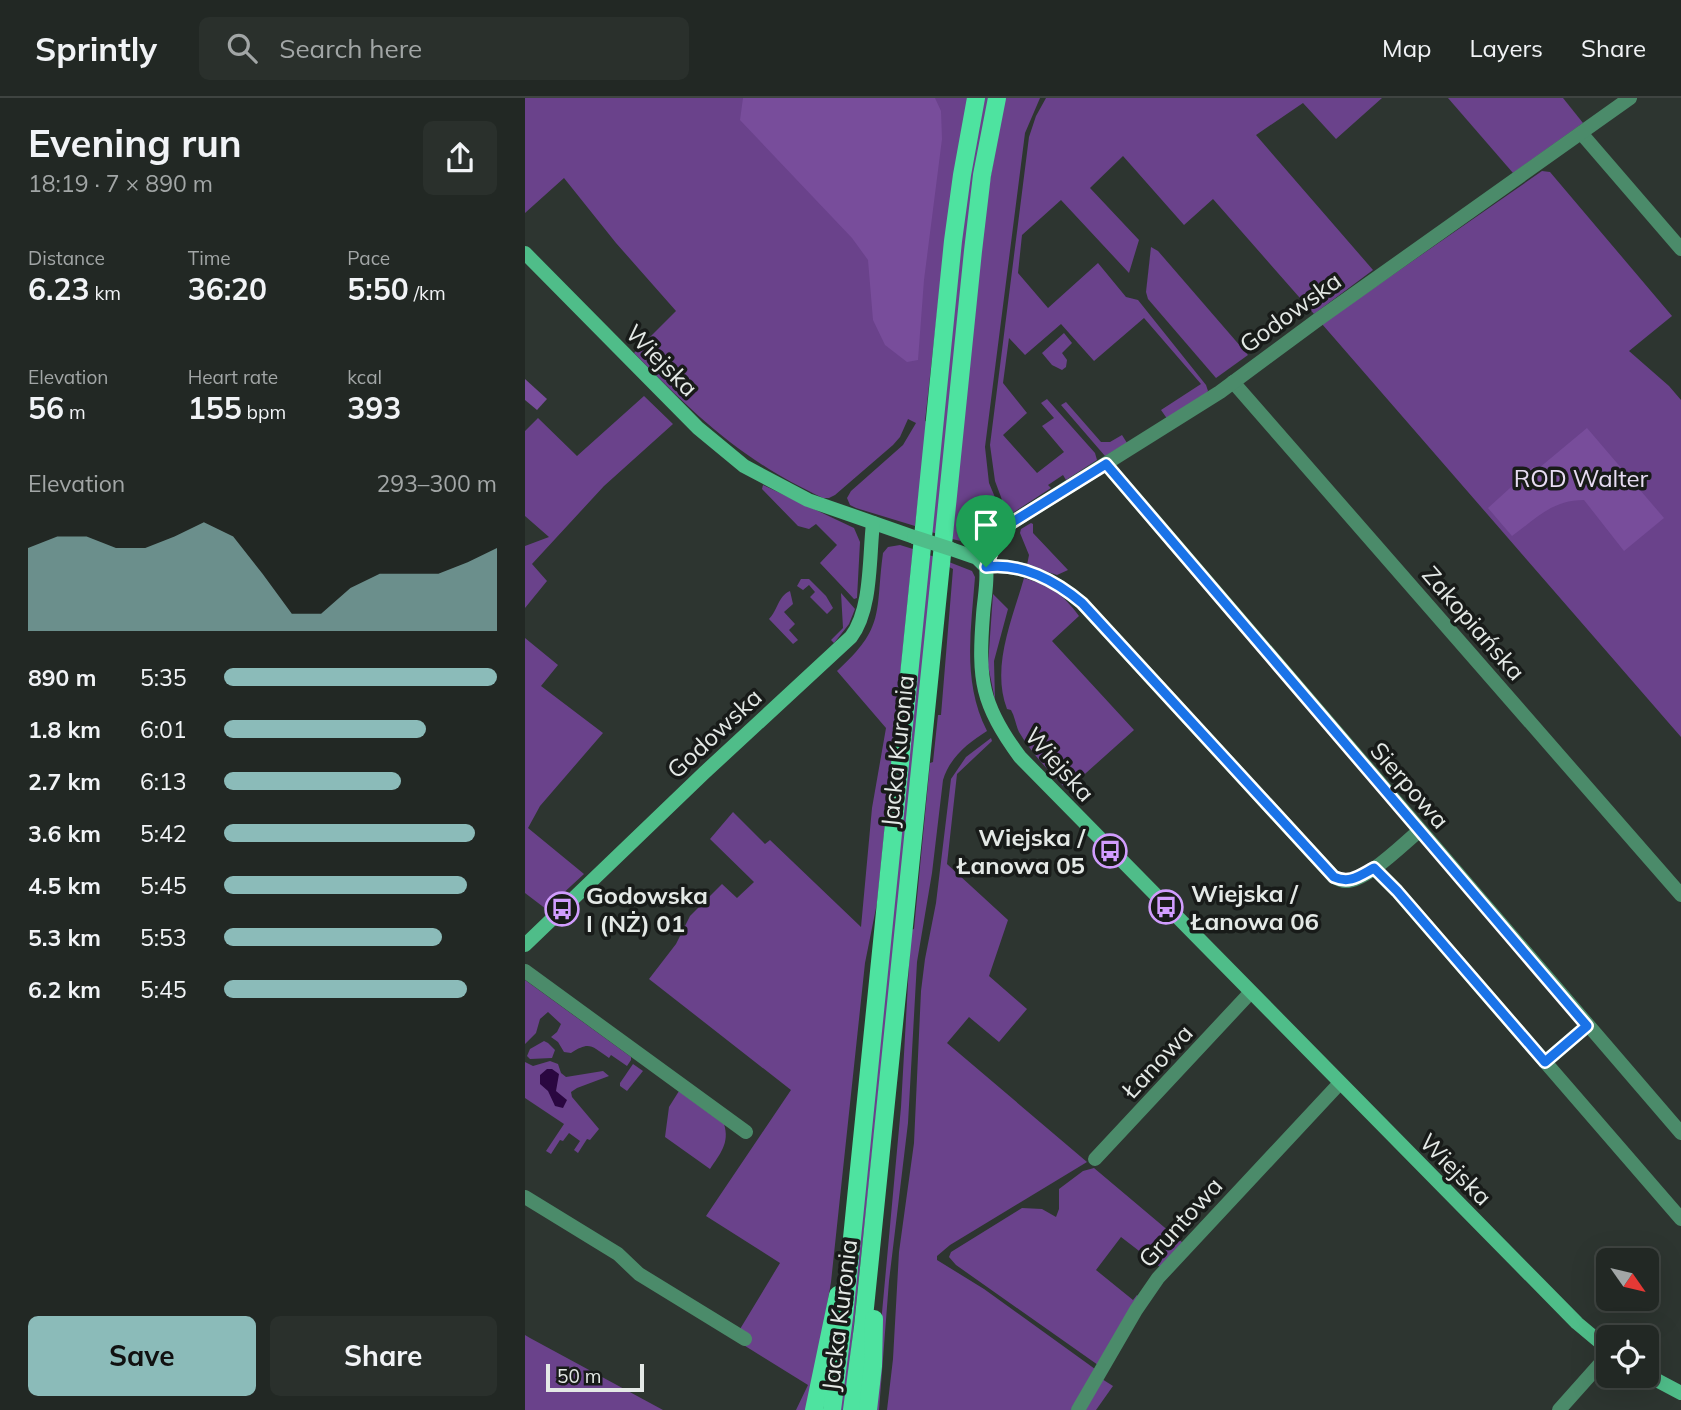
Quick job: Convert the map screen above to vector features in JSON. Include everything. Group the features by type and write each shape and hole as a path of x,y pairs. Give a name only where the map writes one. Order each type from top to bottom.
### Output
{"main road":[{"name":"Jacka Kuronia","path":"832,1410 850,1262 953,242 977,98"},
{"name":"Jacka Kuronia","path":"852,1410 869,1268 970,277 982,175 997,98"},
{"path":"814,1410 832,1315 850,1262"},
{"path":"868,1410 874,1336 869,1268"}],"street":[{"name":"Godowska","path":"986,567 995,544 1011,523 1233,382 1630,98"},
{"path":"1581,133 1681,249"},
{"name":"Wiejska","path":"525,253 662,393 714,443 744,466 795,494 978,558 986,567 980,663 985,697 1000,730 1030,769 1339,1084 1596,1339"},
{"name":"Zakopiańska","path":"1233,382 1681,895"},
{"name":"Sierpowa","path":"1106,464 1681,1133"},
{"name":"Godowska","path":"525,945 851,637 860,624 866,606 873,523"},
{"path":"986,567 1005,566 1046,578 1082,603 1334,877 1343,881 1353,880 1374,868 1419,831"},
{"path":"1374,868 1397,891 1681,1219"},
{"path":"525,971 746,1132"},
{"name":"Łanowa","path":"1095,1158 1250,993"},
{"path":"1545,1062 1587,1026"},
{"name":"Gruntowa","path":"1077,1410 1158,1278 1339,1084"},
{"path":"525,1197 618,1254 639,1275 745,1339"},
{"path":"1559,1410 1596,1368"},
{"path":"1659,1381 1681,1393"}],"green space":[{"path":"525,98 969,98 946,234 915,526 856,508 850,505 847,498 851,491 903,445 916,423 908,419 893,445 835,495 823,498 768,468 721,435 634,353 676,311 564,178 525,213"},
{"path":"743,98 935,98 941,111 942,139 924,280 918,360 907,362 885,345 873,320 868,260 852,238 740,120"},
{"path":"984,98 990,98 938,534 931,532 965,204"},
{"path":"1004,98 1040,98 1025,133 985,447 989,483 1004,519 988,540 975,547 974,544 952,539 985,210"},
{"path":"1046,98 1382,98 1336,139 1303,103 1256,135 1373,270 1314,314 1213,199 1184,225 1123,156 1090,188 1139,240 1129,273 1061,200 1022,235 1018,273 1048,308 1098,263 1126,297 1138,300 1208,391 1168,420 1161,410 1201,384 1144,318 1094,361 1061,324 1025,355 1009,338 1003,383 1027,413 1003,435 1037,473 1064,452 1042,426 1054,418 1041,403 1047,399 1095,453 1097,460 1066,480 1063,475 1048,485 1051,488 1008,516 995,481 990,445 1029,137"},
{"path":"1448,98 1563,98 1583,123 1513,173"},
{"name":"ROD Walter","path":"1542,171 1550,172 1672,316 1629,351 1681,400 1681,737 1322,324"},
{"path":"1151,247 1158,251 1248,355 1216,378 1148,299 1146,292"},
{"path":"1064,333 1072,343 1062,353 1067,360 1066,367 1062,370 1052,365 1042,353"},
{"path":"525,379 547,399 537,410 525,400"},
{"path":"644,396 673,424 604,486 532,564 547,581 525,608 525,546 549,537 525,516 525,431 538,418 577,456"},
{"path":"1066,402 1101,442 1110,442 1122,435 1127,443 1105,456 1061,405"},
{"path":"1587,428 1664,518 1624,551 1584,500 1554,507 1512,536 1488,508 1533,467 1539,468"},
{"path":"763,485 854,528 860,542 857,598 854,599 820,563 837,545 816,524 809,529 798,526 762,489"},
{"path":"1031,523 1033,533 1068,570 1057,575 1027,565 1029,555 1020,533 1021,529"},
{"path":"900,545 913,549 877,903 865,963 831,1282 809,1410 796,1410 808,1385 734,1339 780,1263 706,1216 791,1090 649,979 676,944 690,916 722,884 737,898 754,882 710,839 733,812 765,844 770,840 861,927 872,808 886,728 837,671 853,656 871,630 878,605 883,553 888,547"},
{"path":"929,555 935,557 845,1410 839,1410"},
{"path":"949,562 972,571 975,577 970,636 971,675 979,712 987,731 961,751 950,764 943,780 932,873 917,962 908,1123 889,1281 879,1410 873,1410 901,1107 911,930 914,929 930,763 933,762 938,715 941,715 953,569 949,567"},
{"path":"1024,578 1055,591 1079,616 1052,641 1134,730 1067,790 1024,740 1011,710 1007,709 1003,693 1002,660"},
{"path":"801,579 809,579 826,596 833,608 827,614 810,597 815,592 809,585 803,590 797,586"},
{"path":"790,591 793,604 784,612 795,624 789,630 798,640 793,644 769,619 783,596"},
{"path":"841,593 855,609 849,624 834,643 831,640 843,628"},
{"path":"993,594 1008,609 994,661 995,700 988,665"},
{"path":"525,638 558,665 541,686 603,733 540,806 528,828 584,874 546,909 525,893"},
{"path":"991,738 992,741 957,774 947,864 1008,920 989,976 1027,1009 999,1042 969,1017 947,1043 1087,1162 950,1245 937,1256 937,1260 984,1289 1095,1369 1071,1410 887,1410 893,1359 899,1252 914,1143 921,991 936,903 951,779 966,757"},
{"path":"525,980 631,1057 627,1066 590,1046 571,1053 564,1052 551,1037 561,1024 548,1012 540,1019 536,1033 525,1044"},
{"path":"544,1041 555,1050 552,1058 530,1059 527,1056 530,1049"},
{"path":"550,1061 558,1064 561,1073 566,1077 603,1071 609,1076 571,1092 572,1097 599,1129 590,1140 587,1139 578,1153 574,1150 580,1141 569,1133 563,1141 560,1140 551,1154 546,1151 564,1124 525,1098 525,1062 533,1066"},
{"path":"633,1064 643,1071 627,1091 620,1083"},
{"path":"679,1091 724,1124 725,1143 710,1169 665,1137 669,1107"},
{"path":"1094,1168 1183,1243 1160,1267 1121,1237 1096,1270 1133,1300 1137,1295 1139,1297 1098,1365 956,1265 949,1257 951,1252 1022,1208 1042,1209 1056,1217 1059,1209 1059,1189 1083,1171"},
{"path":"525,1335 530,1338 663,1410 525,1410"},
{"path":"1102,1379 1113,1386 1096,1410 1084,1410"}],"shaded area":[{"path":"547,1069 559,1074 556,1091 567,1100 563,1108 555,1106 548,1091 540,1084 540,1075"}],"place":[{"name":"Wiejska / Łanowa 05","path":"1110,851"},
{"name":"Wiejska / Łanowa 06","path":"1166,907"},
{"name":"Godowska I (NŻ) 01","path":"562,909"}],"route":[{"path":"1106,464 1587,1026 1545,1062 1374,868 1353,880 1343,881 1334,877 1082,603 1046,578 1005,566 986,567 995,544 1011,523 1106,464"}]}
